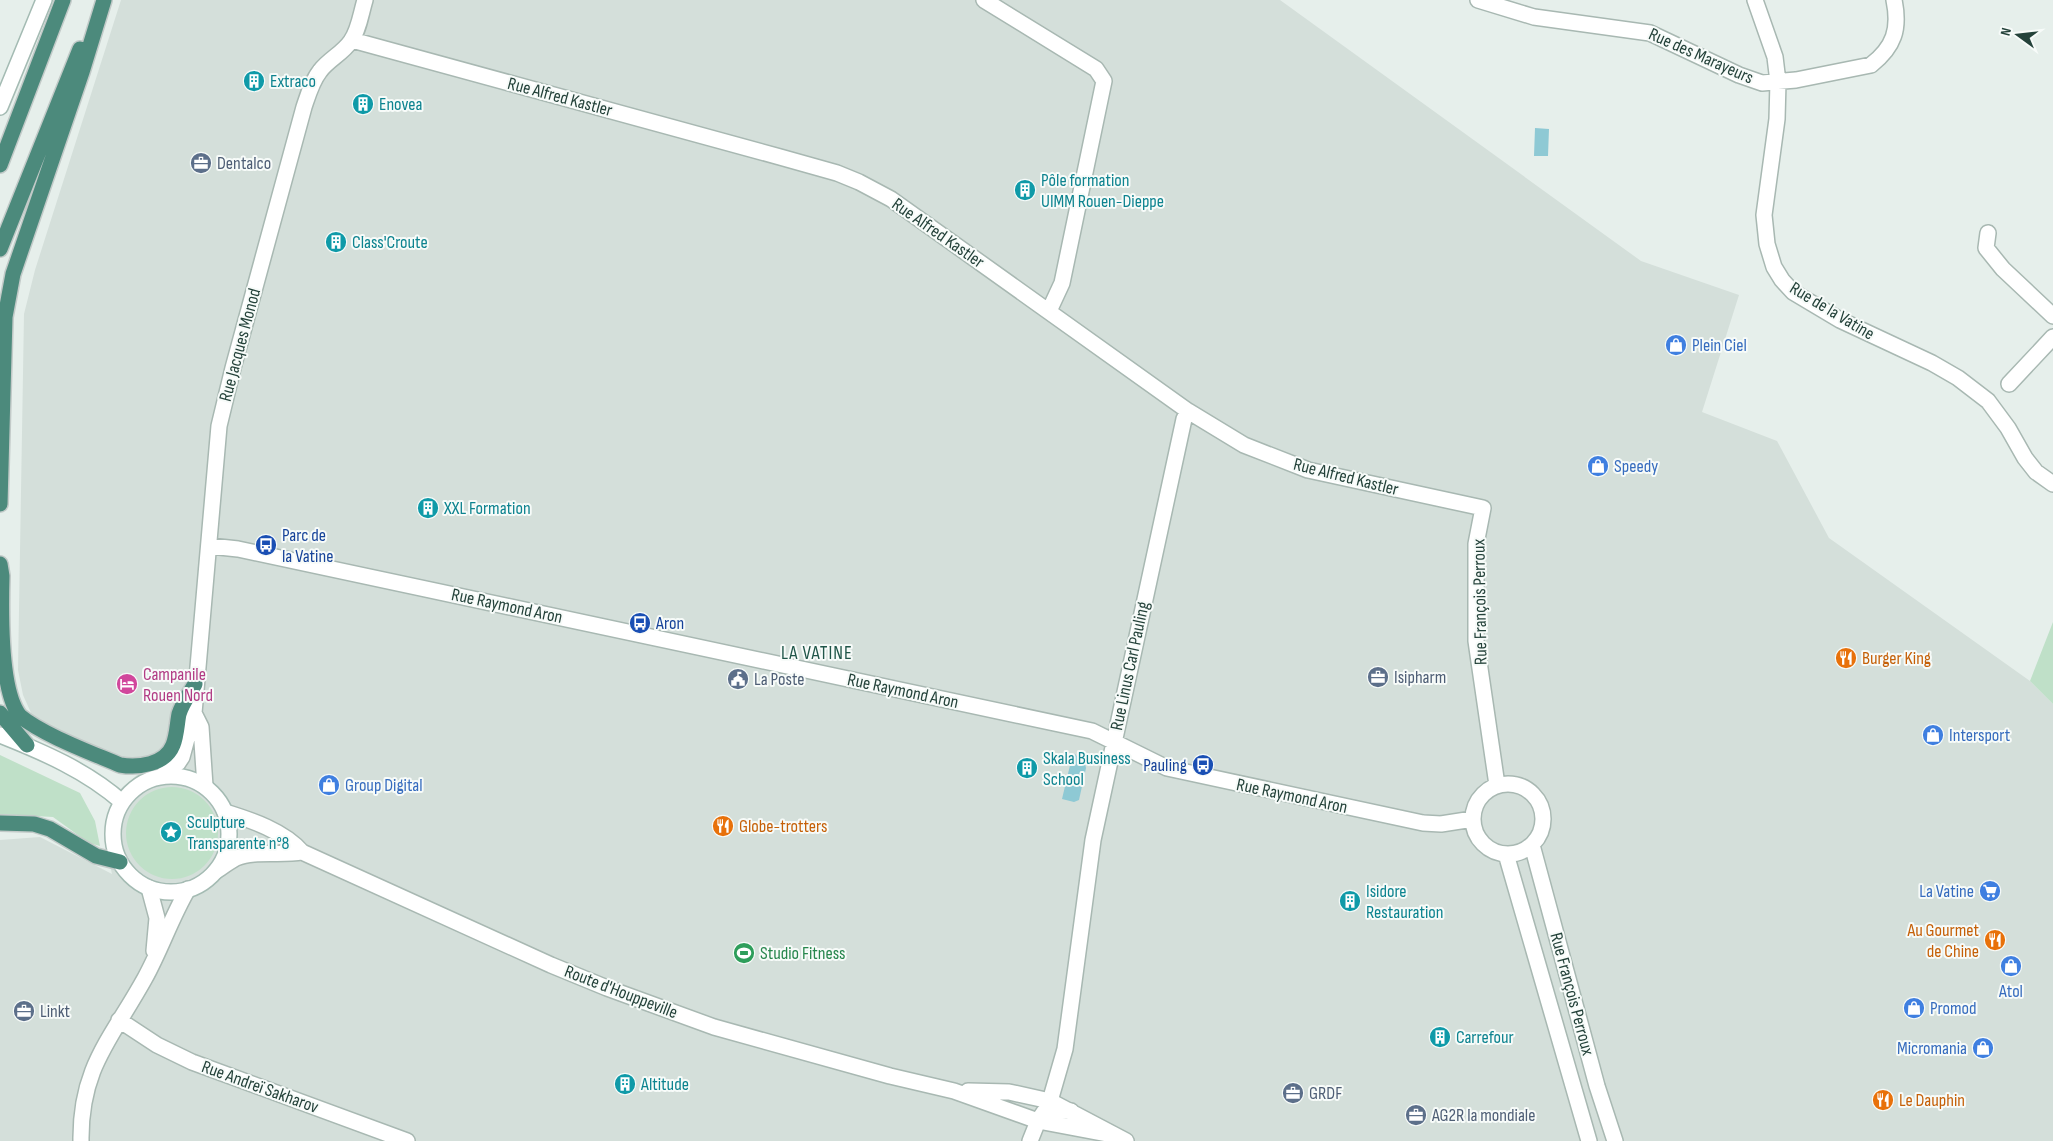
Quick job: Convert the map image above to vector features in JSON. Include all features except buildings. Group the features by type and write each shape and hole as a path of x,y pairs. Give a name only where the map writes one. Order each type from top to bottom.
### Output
{"highway":[{"path":"0,164 63,0"},
{"path":"0,249 102,0"},
{"path":"0,504 5,317 13,274 82,72 102,0"},
{"path":"0,564 2,576 1,675 11,705 20,715 34,725 120,765 132,767 148,765 167,755 172,746 180,712 195,684"},
{"path":"0,713 27,745"},
{"path":"0,823 34,824 50,829 96,856 120,862"}],"street":[{"path":"0,107 25,51 44,0"},
{"name":"Rue Jacques Monod","path":"163,775 178,763 182,756 194,713 195,684 210,546 219,426 233,368 304,107 319,72 327,63 340,55 352,40 364,0"},
{"path":"984,0 1096,69 1104,81 1062,283 1049,311"},
{"name":"Rue des Marayeurs","path":"1478,0 1534,17 1650,33 1739,75 1762,83 1796,80 1871,65 1881,57 1891,44 1897,27 1894,0"},
{"name":"Rue de la Vatine","path":"1755,0 1775,56 1778,82 1777,119 1764,215 1766,244 1774,266 1782,280 1793,292 1840,320 1949,373 1990,399 2025,458 2036,472 2053,484"},
{"name":"Rue Alfred Kastler","path":"352,40 837,173 859,182 892,199 1188,411 1244,445 1308,470 1483,508"},
{"path":"1988,233 1986,248 2003,269 2053,316"},
{"path":"2009,384 2053,337"},
{"name":"Rue Linus Carl Pauling","path":"1050,1101 1064,1050 1093,840 1158,533 1184,419 1188,411"},
{"name":"Rue François Perroux","path":"1483,508 1476,544 1476,641 1497,785"},
{"name":"Rue Raymond Aron","path":"210,546 238,549 1092,731 1168,768 1258,789 1423,824 1441,824 1473,819"},
{"name":"Rue Jacques Monod","path":"194,713 201,727 205,786"},
{"path":"0,735 27,745 88,776 122,802"},
{"path":"216,871 224,859 228,845 229,829 225,812 216,797 205,786 191,779 163,775 140,785 122,802 116,815 113,832 114,847 127,873 149,888 170,892 188,889 199,885 236,858 246,855 287,855 302,852"},
{"path":"1497,785 1518,785 1526,789 1538,801 1542,809 1542,830 1532,846 1521,852 1506,854 1489,849 1480,840 1474,829 1473,819 1478,801 1485,792 1497,785"},
{"name":"Route d'Houppeville","path":"225,812 293,841 302,852 551,965 657,1007 714,1027 890,1076 954,1091 1038,1120 1120,1138"},
{"name":"Rue François Perroux","path":"1532,846 1615,1141"},
{"name":"Rue François Perroux","path":"1506,854 1589,1141"},
{"path":"149,888 157,918 153,962"},
{"path":"81,1141 82,1116 91,1071 153,962 188,889"},
{"name":"Rue Andreï Sakharov","path":"119,1020 157,1045 192,1062 407,1141"},
{"name":"Route d'Houppeville","path":"954,1091 1009,1092 1050,1101 1120,1138"},
{"path":"1030,1141 1038,1120 1044,1112 1071,1111"}],"shaded area":[{"path":"121,0 1280,0 1641,261 1739,295 1702,412 1777,441 1829,538 2030,681 2053,704 2053,1141 0,1141 0,840 40,837 112,874 104,838 116,793 144,769 44,728 32,715 23,695 18,670 24,314 35,270"}],"green space":[{"path":"2053,622 2053,704 2030,681"},
{"path":"0,755 80,793 95,821 100,846 89,843 53,817 0,814"},
{"path":"172,787 189,791 204,801 214,816 218,833 214,850 204,865 189,875 172,879 155,875 140,865 130,850 126,833 130,816 140,801 155,791"}],"water":[{"path":"1535,128 1549,129 1548,156 1534,156"},
{"path":"1075,754 1085,764 1086,768 1079,800 1074,802 1062,799 1072,757"}],"place":[{"name":"Extraco","path":"254,81"},
{"name":"Enovea","path":"363,104"},
{"name":"Dentalco","path":"201,163"},
{"name":"Pôle formation UIMM Rouen-Dieppe","path":"1025,190"},
{"name":"Class'Croute","path":"336,242"},
{"name":"Plein Ciel","path":"1676,345"},
{"name":"Speedy","path":"1598,466"},
{"name":"XXL Formation","path":"428,508"},
{"name":"Parc de la Vatine","path":"266,545"},
{"name":"Aron","path":"640,623"},
{"name":"Burger King","path":"1846,658"},
{"name":"Isipharm","path":"1378,677"},
{"name":"La Poste","path":"738,679"},
{"name":"Campanile Rouen Nord","path":"127,684"},
{"name":"Intersport","path":"1933,735"},
{"name":"Pauling","path":"1203,765"},
{"name":"Skala Business School","path":"1027,768"},
{"name":"Group Digital","path":"329,785"},
{"name":"Globe-trotters","path":"723,826"},
{"name":"Sculpture Transparente n°8","path":"171,832"},
{"name":"La Vatine","path":"1990,891"},
{"name":"Isidore Restauration","path":"1350,901"},
{"name":"Au Gourmet de Chine","path":"1995,940"},
{"name":"Studio Fitness","path":"744,953"},
{"name":"Atol","path":"2011,966"},
{"name":"Promod","path":"1914,1008"},
{"name":"Linkt","path":"24,1011"},
{"name":"Carrefour","path":"1440,1037"},
{"name":"Micromania","path":"1983,1048"},
{"name":"Altitude","path":"625,1084"},
{"name":"GRDF","path":"1293,1093"},
{"name":"Le Dauphin","path":"1883,1100"},
{"name":"AG2R la mondiale","path":"1416,1115"}],"district":[{"name":"LA VATINE","path":"817,653"}]}
